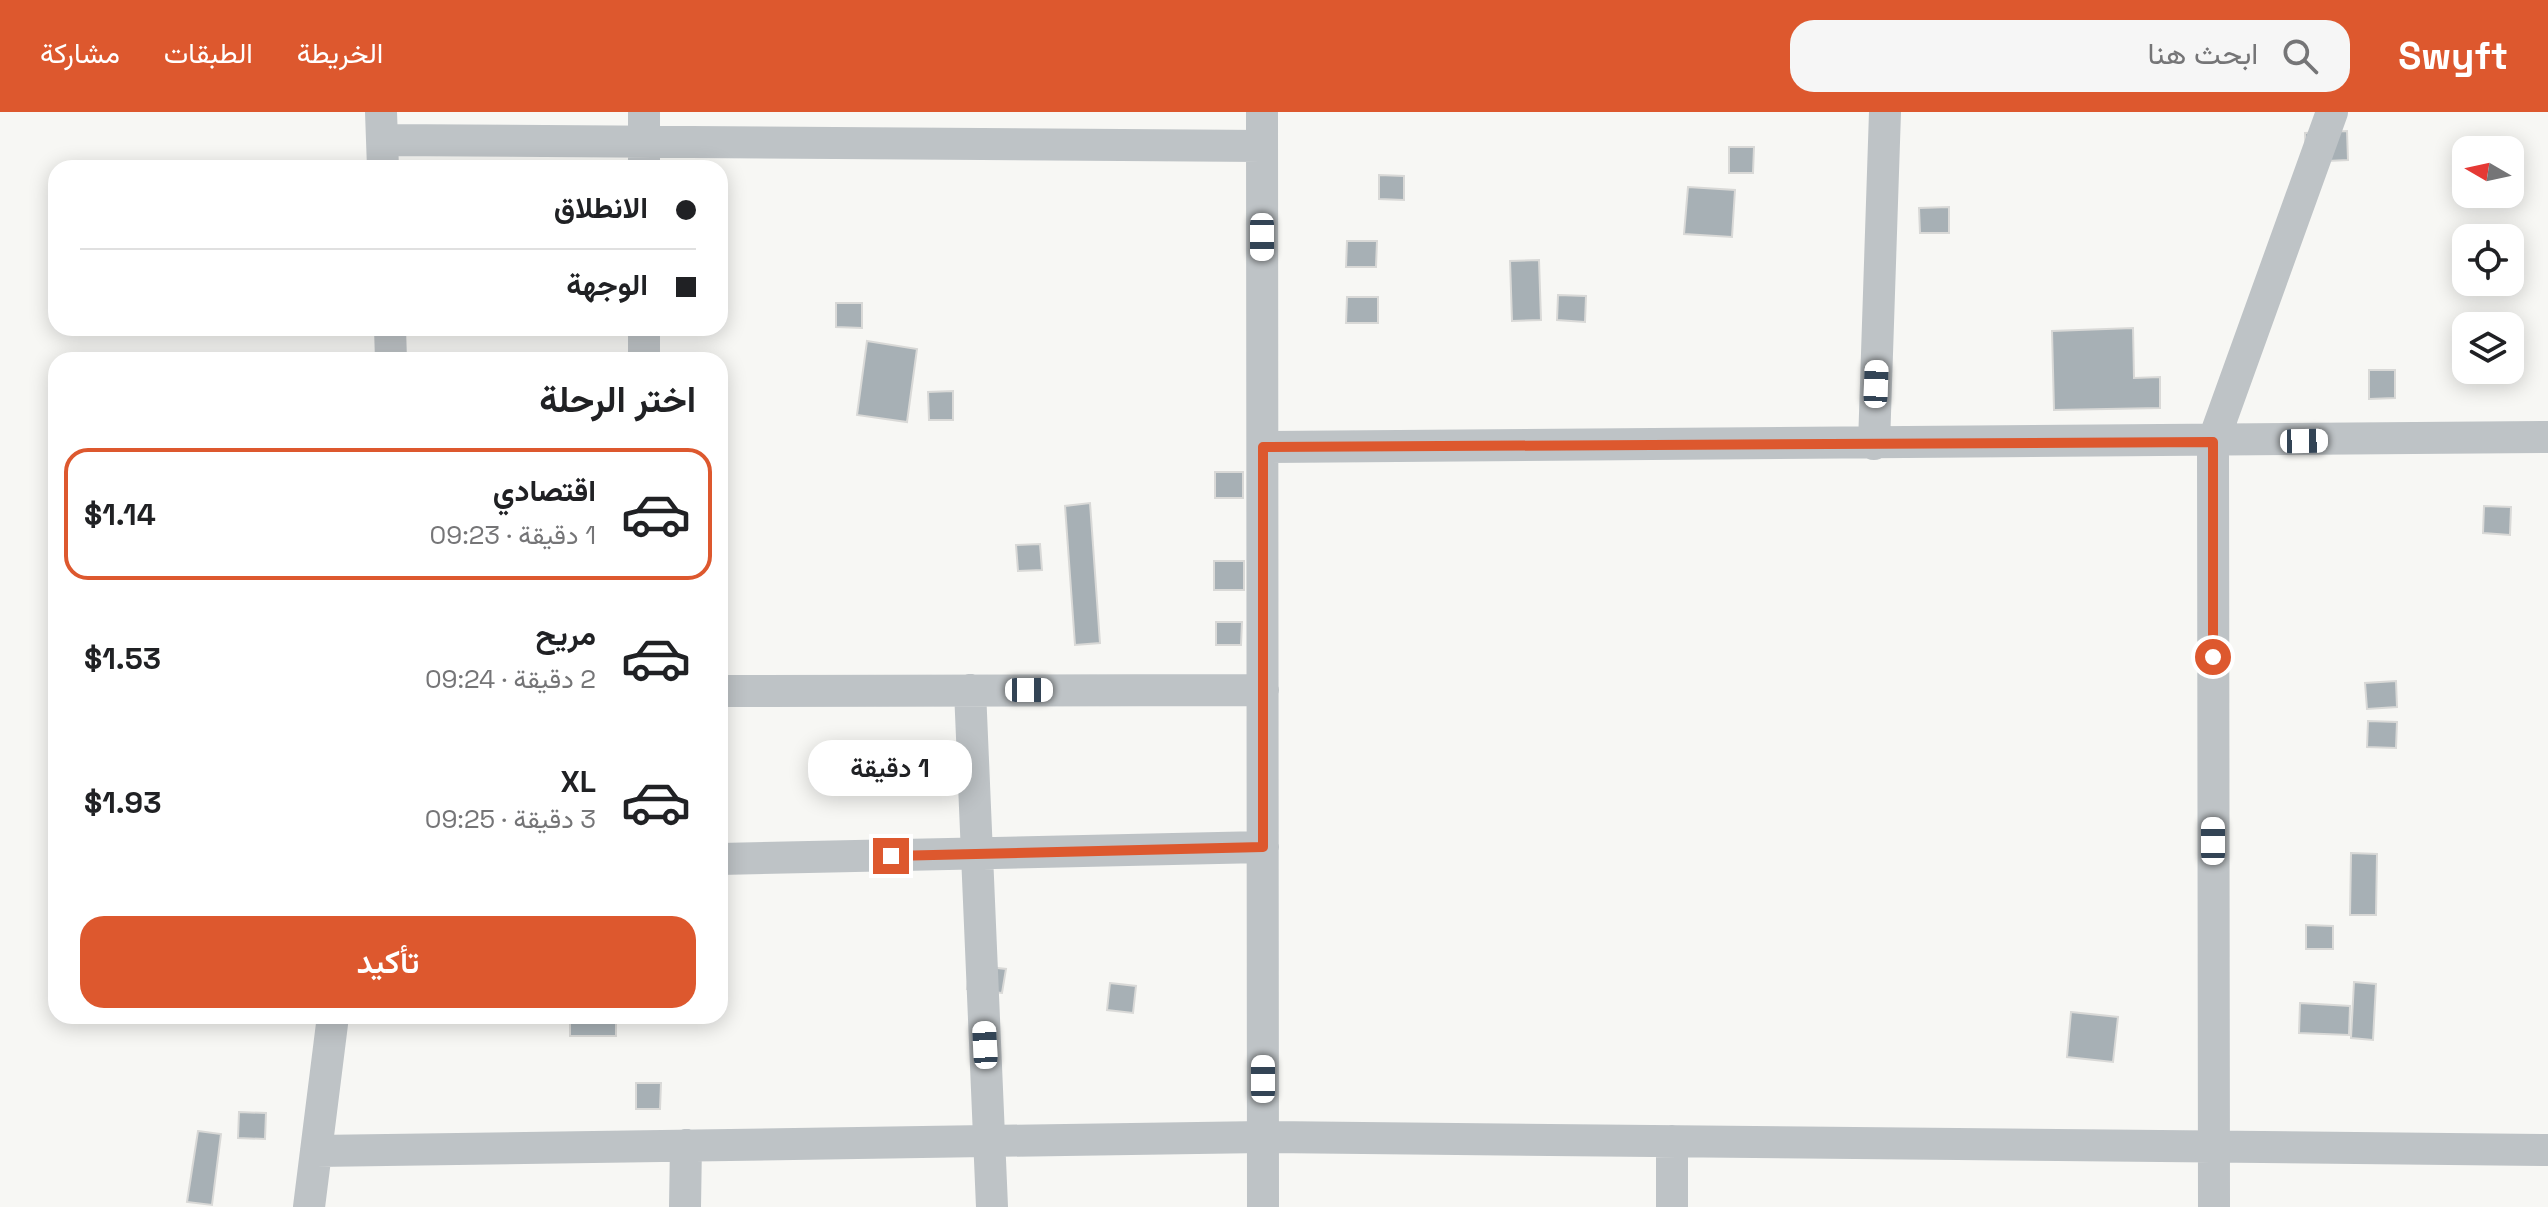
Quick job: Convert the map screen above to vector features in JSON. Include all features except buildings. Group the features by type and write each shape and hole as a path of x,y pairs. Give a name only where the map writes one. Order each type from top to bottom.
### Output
{"street":[{"path":"1262,112 1263,1207"},
{"path":"1874,444 1885,112"},
{"path":"2214,1207 2213,442 2332,112"},
{"path":"382,140 1262,146"},
{"path":"1263,447 2548,437"},
{"path":"970,690 992,1207"},
{"path":"728,691 1263,690"},
{"path":"728,859 1263,847"},
{"path":"309,1207 332,1024"},
{"path":"316,1151 1263,1137 2548,1150"},
{"path":"1672,1141 1672,1207"},
{"path":"685,1207 686,1145"}],"route":[{"path":"891,856 1263,847 1263,447 2213,442 2213,657"}]}
